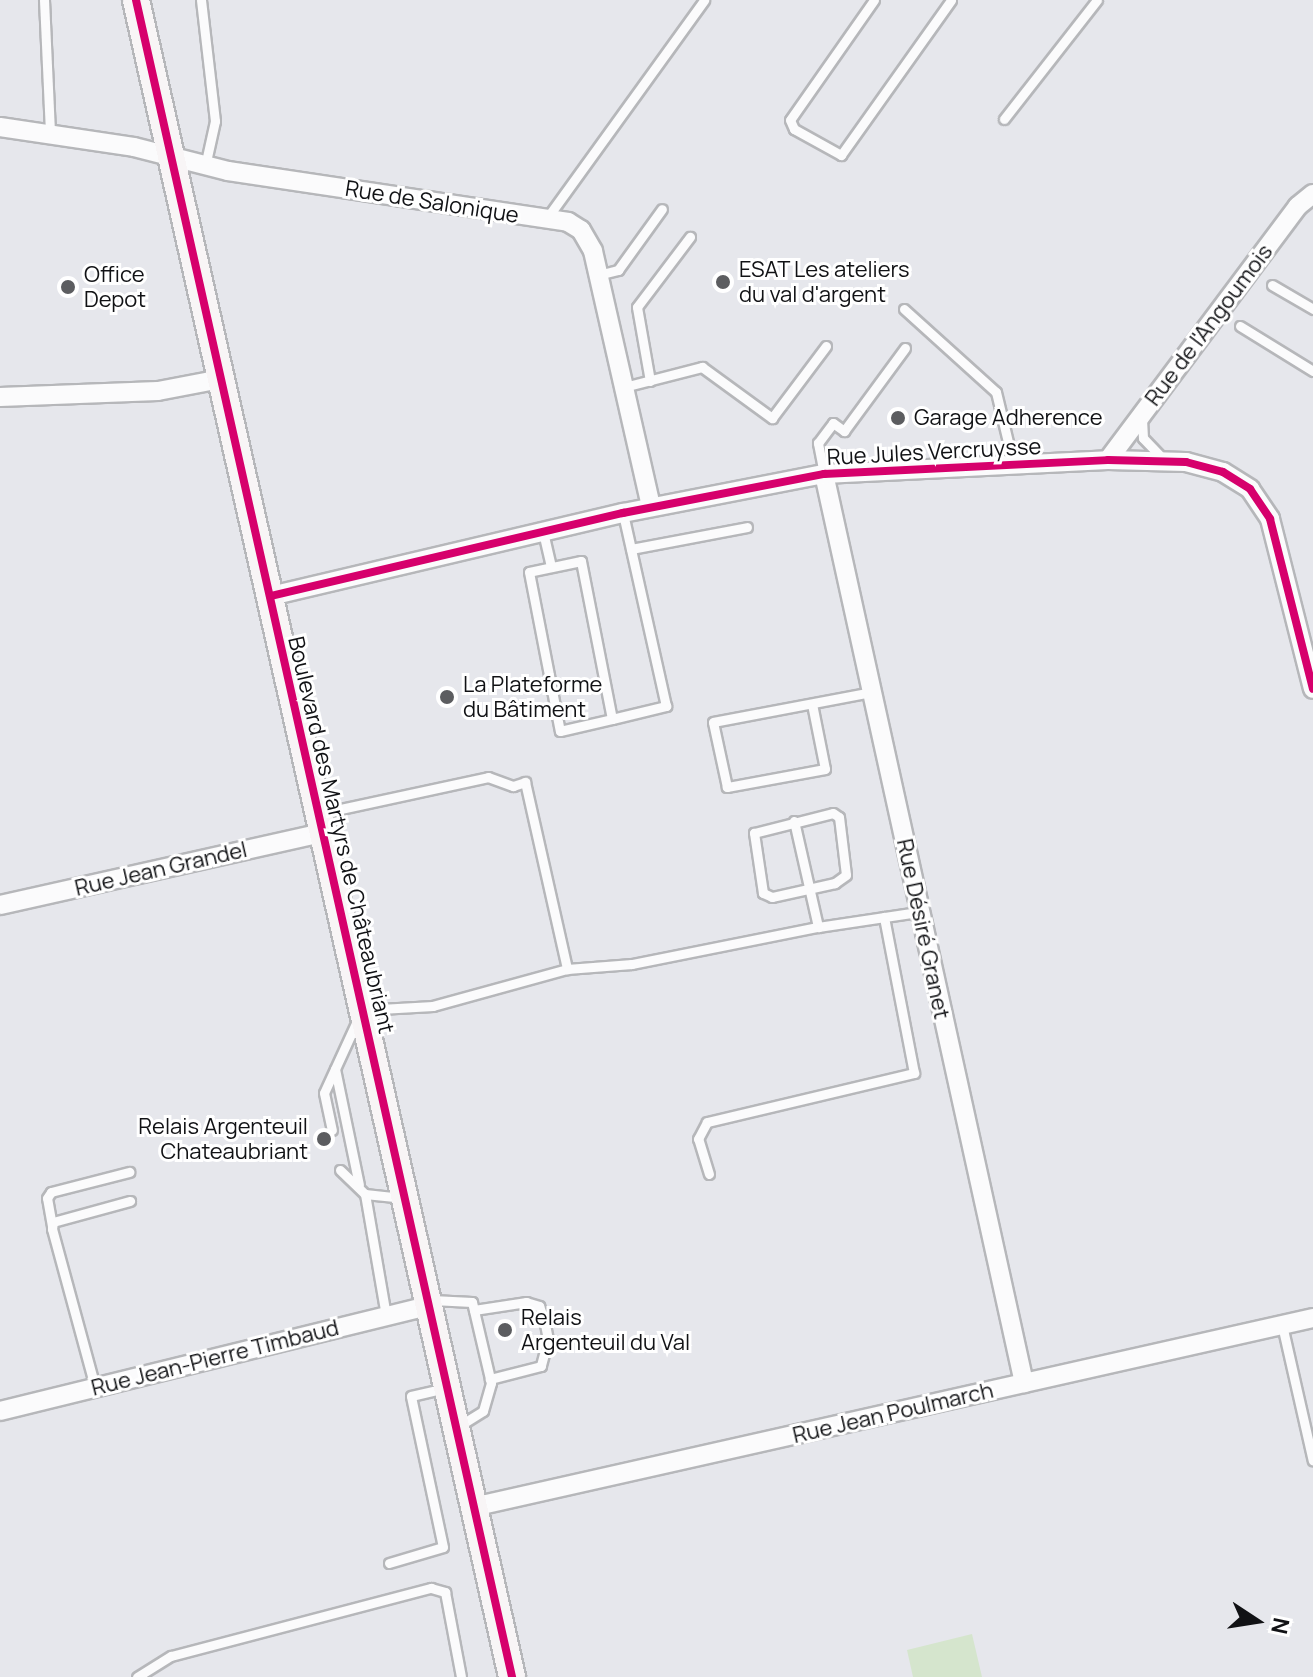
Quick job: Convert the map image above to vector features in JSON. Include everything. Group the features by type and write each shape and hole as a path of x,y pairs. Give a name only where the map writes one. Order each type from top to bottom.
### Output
{"main road":[{"name":"Boulevard des Martyrs de Châteaubriant","path":"136,0 512,1677"}],"street":[{"name":"Rue de Salonique","path":"0,127 134,147 205,166 546,219 581,230 598,275 651,507"},
{"name":"Rue de l'Angoumois","path":"1108,460 1298,206 1313,194"},
{"path":"0,397 158,391 221,379"},
{"name":"Rue Jules Vercruysse","path":"271,596 623,513 824,474 1108,460 1165,461 1223,472 1250,489 1270,519 1313,689"},
{"name":"Rue Désiré Granet","path":"824,474 1024,1383"},
{"name":"Rue Jean Grandel","path":"0,905 321,823"},
{"name":"Rue Jean-Pierre Timbaud","path":"0,1411 386,1316 429,1302"},
{"name":"Rue Jean Poulmarch","path":"473,1507 1313,1318"}],"lane":[{"path":"44,0 50,134"},
{"path":"201,0 215,121 205,166"},
{"path":"546,219 704,0"},
{"path":"874,0 790,120 794,129 841,155 951,0"},
{"path":"1004,119 1097,0"},
{"path":"598,275 618,270 662,209"},
{"path":"650,381 637,307 690,237"},
{"path":"1272,285 1313,309"},
{"path":"904,309 996,392 1014,467"},
{"path":"1240,326 1313,371"},
{"path":"624,387 702,367 772,418 826,346"},
{"path":"824,474 818,443 833,423 844,431 905,348"},
{"path":"1141,415 1143,438 1165,461"},
{"path":"612,719 581,561 529,572 560,731 612,719 666,706 623,513"},
{"path":"631,549 747,527"},
{"path":"543,532 551,567"},
{"path":"812,704 825,769 727,787 713,722 872,692"},
{"path":"321,823 488,777 513,786 525,782 567,969"},
{"path":"833,813 839,817 846,875 808,889 772,897 763,893 752,841 763,828 794,821 833,813"},
{"path":"794,821 818,927"},
{"path":"332,1130 324,1093 362,1010 433,1006 567,969 632,964 818,927 918,912"},
{"path":"709,1174 698,1139 707,1122 914,1073 884,917"},
{"path":"335,1069 386,1316"},
{"path":"340,1170 362,1190 404,1198"},
{"path":"95,1387 52,1229 47,1198 51,1192 129,1172"},
{"path":"52,1229 53,1222 130,1201"},
{"path":"429,1302 469,1299 490,1379 492,1393 483,1411 456,1428"},
{"path":"474,1310 526,1302 539,1306 544,1319 548,1339 541,1366 490,1379"},
{"path":"1282,1325 1313,1461"},
{"path":"389,1563 443,1547 411,1396 448,1387"},
{"path":"138,1677 171,1656 431,1588 445,1592 461,1677"}],"green space":[{"path":"972,1634 982,1677 913,1677 907,1650"}],"cycle path":[{"path":"136,0 512,1677"},
{"path":"271,596 623,513 824,474 1108,460 1186,462 1223,472 1250,489 1270,519 1313,689"}],"place":[{"name":"ESAT Les ateliers du val d'argent","path":"723,282"},
{"name":"Office Depot","path":"68,287"},
{"name":"Garage Adherence","path":"898,418"},
{"name":"La Plateforme du Bâtiment","path":"447,697"},
{"name":"Relais Argenteuil Chateaubriant","path":"324,1139"},
{"name":"Relais Argenteuil du Val","path":"505,1330"}]}
